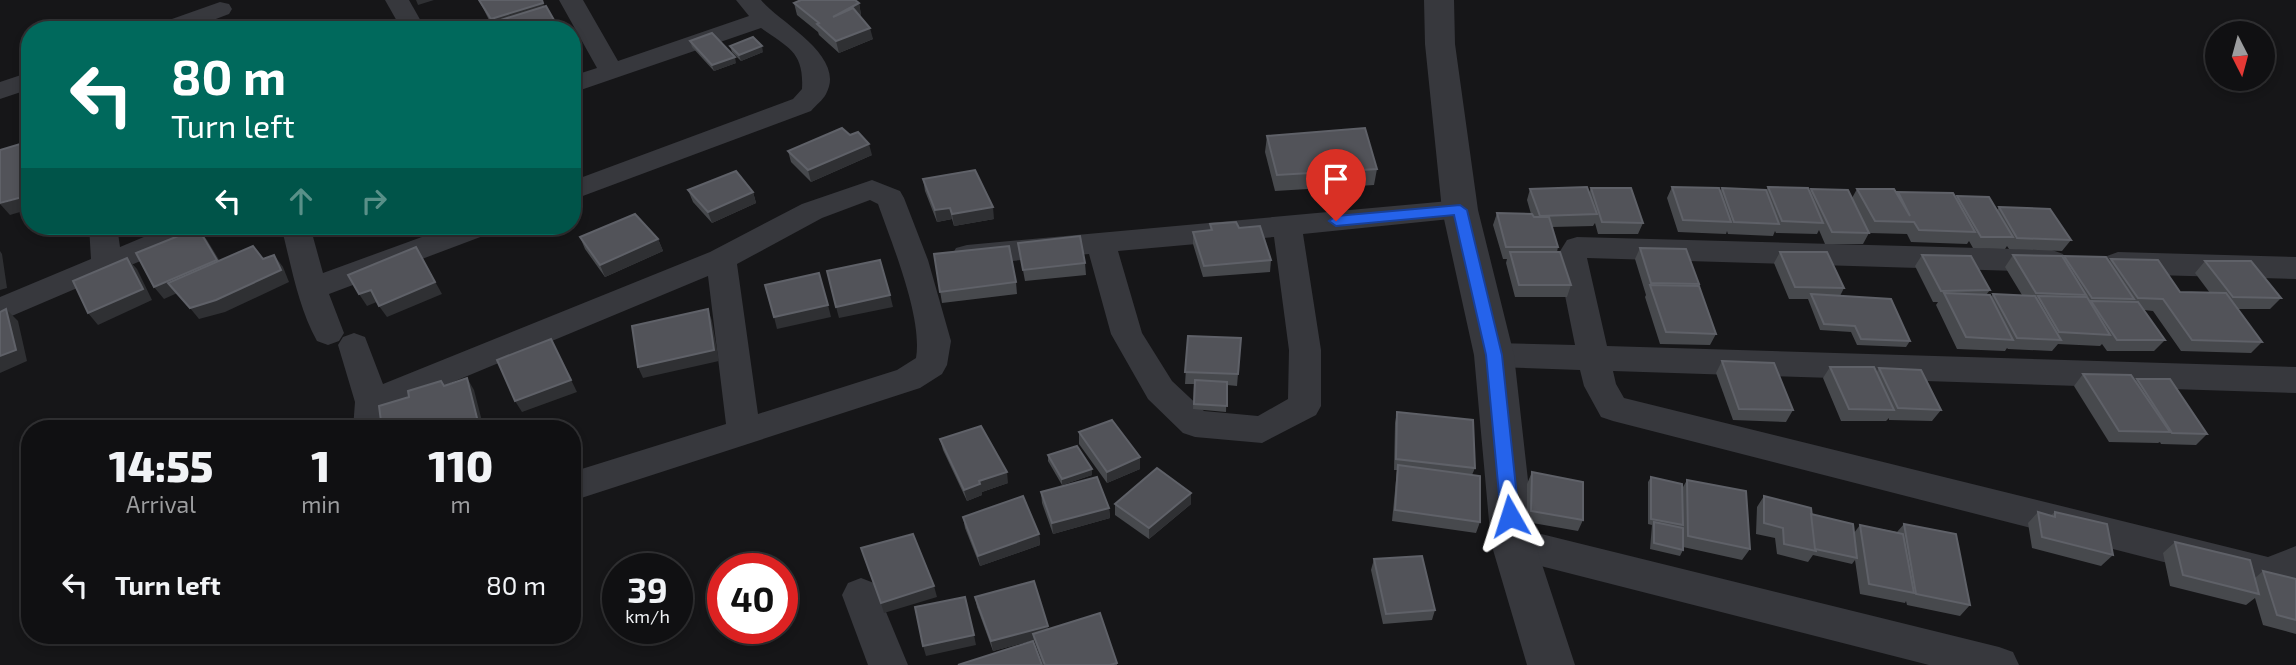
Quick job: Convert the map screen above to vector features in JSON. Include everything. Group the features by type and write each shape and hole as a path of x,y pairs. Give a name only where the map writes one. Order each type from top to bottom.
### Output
{"street":[{"path":"397,0 409,21"},
{"path":"571,0 612,72"},
{"path":"1439,0 1440,44 1460,210 1494,355 1513,543 1551,665"},
{"path":"581,82 612,72 756,10 801,45 816,68 815,91 802,105 581,188"},
{"path":"195,21 223,13"},
{"path":"0,91 21,83"},
{"path":"298,235 312,289 341,339 371,415 721,259 812,211 872,189 890,198 913,260 935,341 931,365 908,379 581,484"},
{"path":"913,260 1460,210"},
{"path":"1101,243 1127,334 1160,390 1195,424 1262,430 1304,406 1305,350 1287,226"},
{"path":"104,235 107,265"},
{"path":"0,310 175,235"},
{"path":"312,289 457,235"},
{"path":"2296,268 1577,247 1572,256 1600,386 1613,408 2269,573 2296,562"},
{"path":"721,259 744,433"},
{"path":"1494,355 2296,380"},
{"path":"1513,543 1999,665"},
{"path":"861,595 888,665"}],"building":[{"path":"479,0 542,0 543,3 491,19"},
{"path":"801,0 855,0 859,3 833,17 853,8 870,28 836,41 794,3"},
{"path":"546,6 555,21 497,21"},
{"path":"712,33 735,57 712,65 690,41"},
{"path":"753,37 762,46 739,55 730,46"},
{"path":"842,128 850,135 858,132 869,144 808,170 788,151"},
{"path":"1365,128 1377,169 1277,175 1267,136"},
{"path":"21,144 21,197 0,203 0,150"},
{"path":"975,170 993,207 952,214 950,208 935,210 923,179"},
{"path":"736,171 753,192 708,212 688,190"},
{"path":"1587,187 1597,214 1540,216 1530,189"},
{"path":"1672,187 1719,188 1731,222 1683,220"},
{"path":"1768,187 1808,188 1823,223 1782,221"},
{"path":"1591,188 1631,188 1643,223 1602,222"},
{"path":"1722,188 1766,190 1779,224 1734,222"},
{"path":"1811,189 1848,190 1869,233 1832,232"},
{"path":"1857,189 1894,189 1910,216 1898,192 1953,193 1975,232 1919,230 1914,222 1875,221"},
{"path":"1957,196 1989,197 2013,237 1981,237"},
{"path":"1999,207 2050,209 2071,240 2017,238"},
{"path":"1497,213 1549,217 1558,247 1506,247"},
{"path":"635,214 658,239 600,265 580,237"},
{"path":"1236,222 1239,228 1260,226 1271,260 1204,266 1193,232 1212,230 1210,224"},
{"path":"181,235 202,235 217,260 154,287 136,253"},
{"path":"1080,236 1085,263 1023,270 1018,243"},
{"path":"253,246 263,259 274,255 281,270 216,300 190,308 168,283"},
{"path":"1009,246 1016,282 940,292 934,254"},
{"path":"416,247 435,282 379,306 371,290 359,294 348,275"},
{"path":"1640,248 1686,249 1699,284 1651,283"},
{"path":"1510,252 1560,252 1571,285 1519,285"},
{"path":"1780,252 1827,252 1844,288 1795,287"},
{"path":"1922,255 1971,256 1990,290 1941,291"},
{"path":"2013,255 2062,256 2086,295 2036,293"},
{"path":"2064,256 2106,257 2134,299 2092,298"},
{"path":"127,258 143,289 88,313 73,281"},
{"path":"2111,259 2158,260 2180,292 2226,293 2262,342 2192,340 2163,299 2138,298"},
{"path":"880,260 890,295 836,307 827,271"},
{"path":"2205,261 2251,261 2281,298 2233,297"},
{"path":"819,273 828,305 774,317 765,285"},
{"path":"1650,285 1699,286 1716,334 1666,332"},
{"path":"1944,293 1990,295 2013,340 1966,337"},
{"path":"1811,294 1891,299 1910,341 1861,339 1855,326 1824,324"},
{"path":"1993,294 2035,296 2061,340 2017,338"},
{"path":"2038,296 2087,297 2110,335 2059,332"},
{"path":"2091,301 2138,302 2165,340 2117,340"},
{"path":"6,309 16,350 0,356 0,312"},
{"path":"708,309 714,350 638,367 632,326"},
{"path":"1188,336 1241,338 1238,374 1185,372"},
{"path":"551,339 571,380 515,401 497,360"},
{"path":"1722,361 1774,363 1793,410 1739,409"},
{"path":"1830,367 1874,367 1894,410 1849,409"},
{"path":"1879,368 1921,370 1941,410 1898,408"},
{"path":"2083,374 2131,375 2170,432 2119,431"},
{"path":"467,378 478,420 381,420 379,406 409,397 408,391 441,381 444,386"},
{"path":"2137,379 2170,379 2207,434 2172,433"},
{"path":"1195,380 1227,382 1227,406 1194,404"},
{"path":"1397,412 1473,420 1475,468 1396,459"},
{"path":"1112,420 1140,457 1107,472 1079,432"},
{"path":"981,426 1007,472 979,481 980,484 964,490 940,439"},
{"path":"1077,446 1092,469 1062,479 1048,455"},
{"path":"1398,465 1480,476 1480,522 1395,510"},
{"path":"1157,468 1191,493 1149,528 1115,504"},
{"path":"1532,472 1583,482 1583,520 1531,511"},
{"path":"1097,477 1109,508 1052,523 1041,492"},
{"path":"1651,477 1682,484 1683,525 1651,519"},
{"path":"1687,480 1746,491 1750,549 1688,536"},
{"path":"1023,496 1039,534 978,556 963,517"},
{"path":"1764,496 1811,508 1816,551 1784,544 1783,528 1764,523"},
{"path":"2038,512 2055,517 2055,512 2107,524 2113,555 2042,537"},
{"path":"1811,514 1853,524 1857,558 1815,549"},
{"path":"1654,522 1683,528 1683,550 1654,543"},
{"path":"1904,524 1956,534 1970,605 1916,594"},
{"path":"1860,525 1903,534 1914,593 1869,584"},
{"path":"913,534 934,586 881,603 861,548"},
{"path":"2175,542 2250,560 2259,594 2183,575"},
{"path":"1422,556 1435,610 1386,614 1374,559"},
{"path":"2263,571 2296,579 2296,620 2277,615"},
{"path":"1034,581 1048,626 991,641 975,597"},
{"path":"965,597 974,635 923,646 915,607"},
{"path":"1100,613 1117,663 1045,665 1033,634"},
{"path":"1033,641 1042,665 958,665"}],"route":[{"path":"1336,221 1460,210 1494,355 1510,516"}]}
